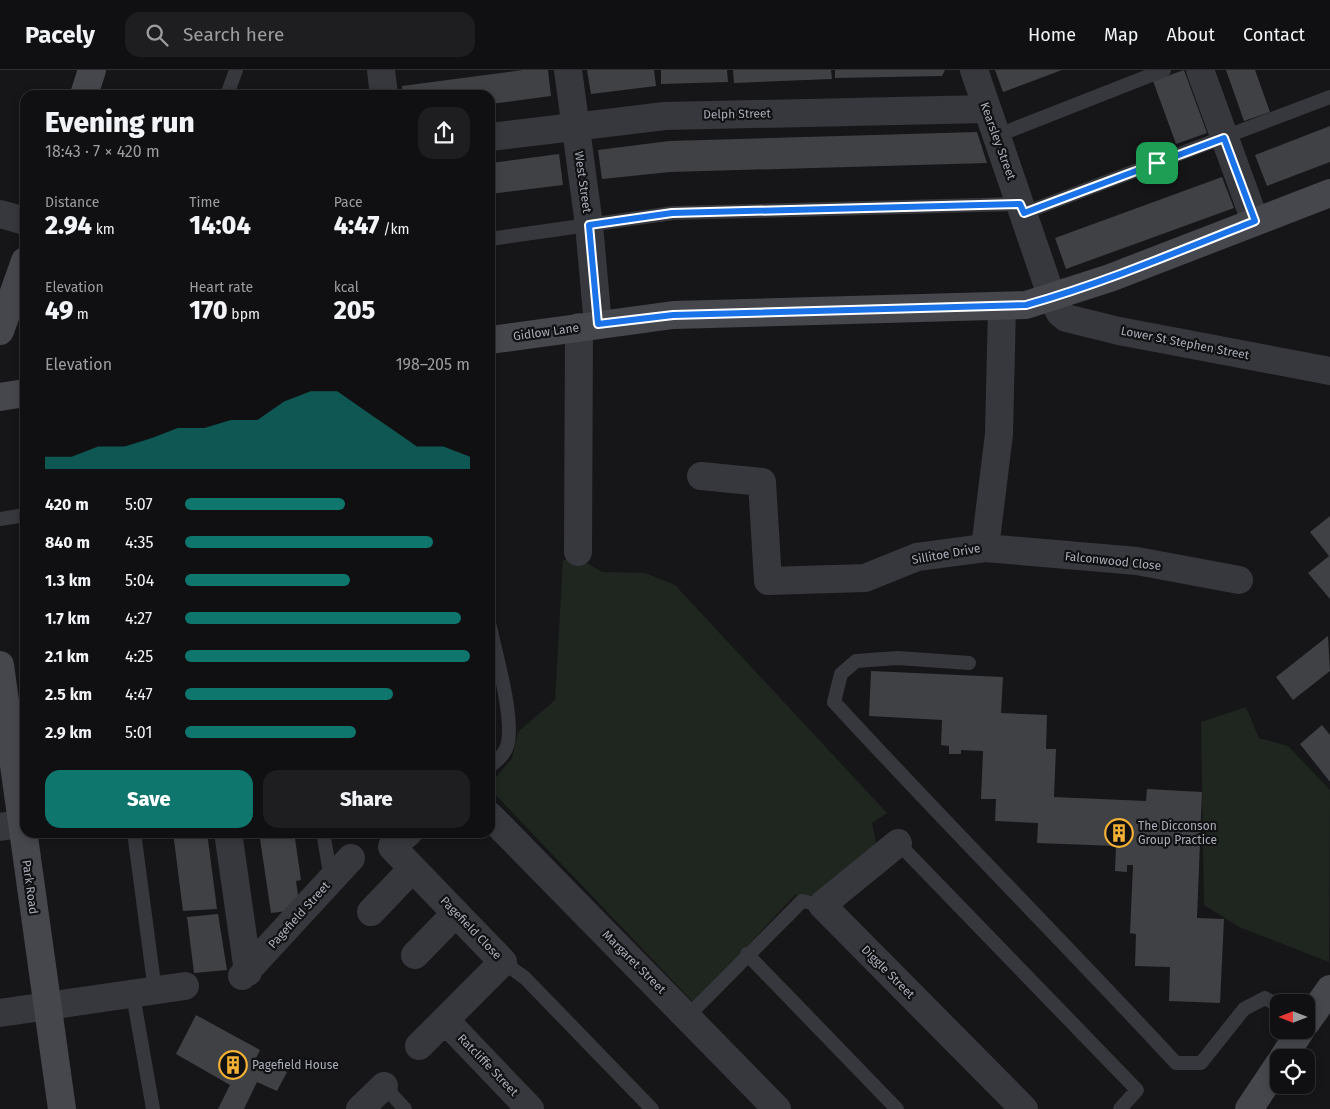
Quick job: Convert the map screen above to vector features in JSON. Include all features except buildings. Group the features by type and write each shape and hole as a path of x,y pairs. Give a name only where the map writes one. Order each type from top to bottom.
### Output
{"street":[{"path":"86,90 92,70"},
{"path":"381,70 383,90"},
{"name":"West Street","path":"568,70 589,225 588,326 578,552"},
{"name":"Kearsley Street","path":"974,70 1052,298"},
{"path":"1200,70 1255,221"},
{"name":"Delph Street","path":"495,136 664,116 986,109"},
{"name":"Gidlow Lane","path":"495,339 673,315 1026,305 1110,278 1330,193"},
{"path":"0,214 20,220"},
{"path":"0,330 20,275"},
{"name":"Lower St Stephen Street","path":"1052,298 1060,313 1066,318 1119,331 1330,371"},
{"name":"Sillitoe Drive","path":"701,476 762,482 768,582 865,578 917,557 985,548 999,434 1002,306"},
{"path":"0,397 20,394"},
{"name":"Falconwood Close","path":"985,548 1138,562 1239,580"},
{"name":"Park Road","path":"0,665 18,733 10,825 47,1008 62,1109"},
{"name":"Margaret Street","path":"495,821 777,1109"},
{"name":"Pagefield Street","path":"229,838 245,974 351,858"},
{"name":"Pagefield Close","path":"402,838 392,847 503,962 419,1046"},
{"path":"822,905 898,843"},
{"path":"371,912 412,868"},
{"name":"Diggle Street","path":"822,905 1024,1109"},
{"path":"415,955 456,913"},
{"path":"0,1013 47,1008 185,986"},
{"path":"1315,1010 1330,989"},
{"name":"Ratcliffe Street","path":"446,1021 530,1109"},
{"path":"1249,1109 1270,1078"},
{"path":"360,1109 384,1086"}],"lane":[{"path":"230,90 236,70"},
{"path":"996,136 1164,70"},
{"path":"495,237 672,213 1022,209 1224,138 1330,97"},
{"path":"0,519 20,516"},
{"path":"495,655 508,729 507,747 495,763"},
{"path":"969,663 898,658 856,661 841,674 834,702 912,787 1059,937 1176,1063 1201,1063 1244,1008 1265,998 1270,1001"},
{"path":"134,838 153,1109"},
{"path":"324,838 330,879"},
{"path":"898,843 1137,1090 1120,1109"},
{"path":"688,1016 747,954 802,901 822,905"},
{"path":"747,954 897,1109"},
{"path":"503,962 532,985 652,1109"},
{"path":"384,1086 405,1109"}],"shaded area":[{"path":"563,560 582,560 602,572 645,573 675,585 887,813 872,823 877,848 819,895 795,895 694,1003 495,794 495,778 512,758 518,732 555,700"},
{"path":"1246,707 1259,738 1288,746 1330,790 1329,962 1239,927 1204,905 1201,722"}],"place":[{"name":"The Dicconson Group Practice","path":"1119,833"},
{"name":"Pagefield House","path":"233,1065"}],"route":[{"path":"1224,138 1255,221 1110,278 1026,305 673,315 598,324 589,225 672,213 887,207 1020,204 1024,213 1157,163 1224,138"}]}
